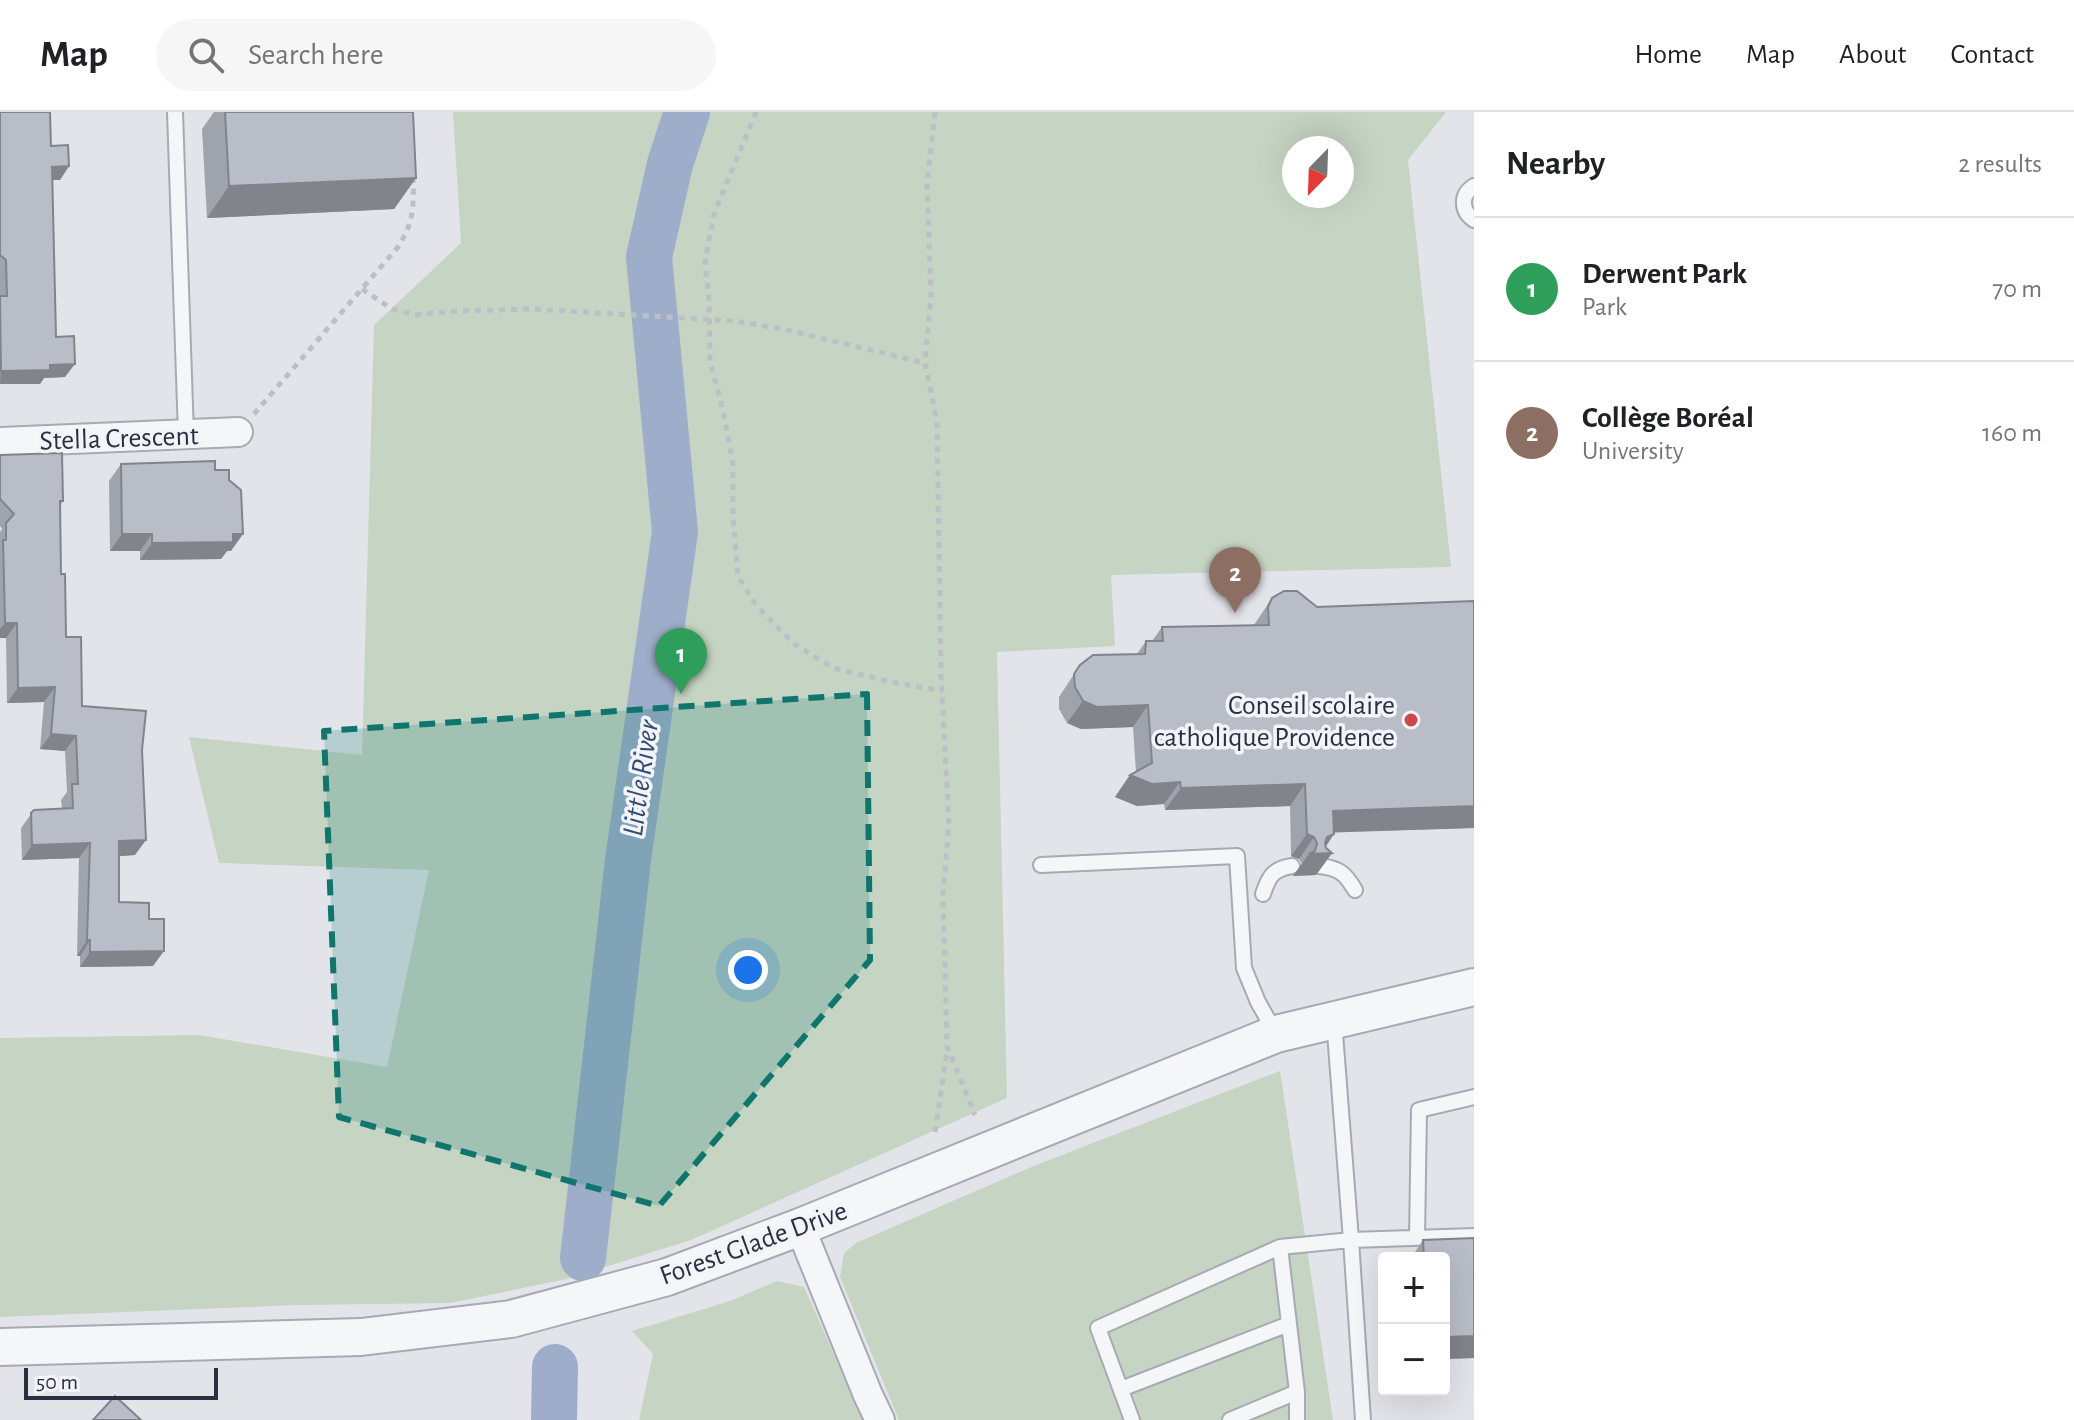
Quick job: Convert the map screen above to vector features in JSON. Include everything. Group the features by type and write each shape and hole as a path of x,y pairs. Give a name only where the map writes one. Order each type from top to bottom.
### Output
{"street":[{"name":"Stella Crescent","path":"0,442 238,432"},
{"name":"Forest Glade Drive","path":"0,1347 361,1337 511,1319 667,1277 800,1227 1276,1034 1474,987"},
{"path":"800,1227 880,1420"}],"lane":[{"path":"175,112 186,435"},
{"path":"1472,186 1464,207 1474,220"},
{"path":"1041,865 1237,856 1244,968 1276,1034"},
{"path":"1263,894 1268,878 1277,869 1292,866"},
{"path":"1319,866 1334,867 1346,873 1355,890"},
{"path":"1334,1020 1363,1420"},
{"path":"1417,1238 1419,1110 1474,1097"},
{"path":"1132,1420 1098,1328 1280,1247 1351,1240 1474,1236"},
{"path":"1280,1247 1297,1392 1297,1420"},
{"path":"1121,1389 1289,1324"},
{"path":"1230,1420 1297,1392"}],"path":[{"path":"756,112 714,214 705,261 710,362 733,464 738,576 756,605 793,643 833,668 942,691"},
{"path":"935,112 927,183 931,296 925,363 937,422 942,691 949,824 943,892 947,1046 935,1132"},
{"path":"238,432 398,247 409,230 414,207 413,176"},
{"path":"362,289 392,309 415,315 532,309 735,321 783,329 925,363"},
{"path":"947,1046 975,1115"}],"highlighted area":[{"path":"867,694 870,960 659,1206 339,1117 324,731"}],"green space":[{"path":"453,112 1446,112 1408,160 1451,567 1111,575 1115,646 997,652 1007,1098 691,1240 567,1279 450,1303 297,1305 0,1317 0,1038 199,1035 387,1067 429,870 219,863 189,737 362,755 374,325 461,243"},
{"path":"1280,1071 1333,1420 899,1420 840,1277 844,1253 856,1243 1036,1165"},
{"path":"777,1281 804,1287 863,1420 639,1420 653,1354 632,1331 730,1301"}],"building":[{"path":"0,112 50,112 51,146 68,145 69,166 52,167 56,337 74,336 75,364 50,365 50,370 1,371 0,296 7,296 6,260 0,255"},
{"path":"225,112 413,112 416,178 229,186"},
{"path":"62,453 61,574 65,574 66,637 81,637 82,706 146,711 142,750 146,840 119,841 119,902 149,903 149,919 164,919 164,951 90,952 90,940 87,940 90,843 32,845 31,813 34,810 73,808 72,784 78,784 76,736 51,734 55,687 18,688 17,623 5,623 3,540 6,540 6,523 14,514 0,499 0,455"},
{"path":"215,461 215,470 229,470 229,480 241,490 243,534 233,534 233,542 152,543 152,534 122,534 121,464"},
{"path":"1284,591 1297,591 1317,607 1474,601 1474,806 1333,811 1334,834 1327,837 1325,843 1332,853 1309,854 1315,851 1317,843 1314,837 1307,834 1305,784 1181,788 1180,782 1152,784 1130,775 1152,763 1148,705 1097,707 1083,701 1075,687 1074,674 1080,665 1093,655 1145,654 1146,641 1163,641 1162,627 1269,625 1268,607 1272,598"},
{"path":"1474,1238 1474,1336 1450,1337 1450,1252 1424,1252 1423,1240"},
{"path":"115,1396 141,1420 93,1420"}],"waterway":[{"name":"Little River","path":"583,1258 628,860 675,532 649,257 670,164 687,112"},
{"name":"Little River","path":"554,1420 555,1367"}],"place":[{"name":"Collège Boréal","path":"1235,613"},
{"name":"Derwent Park","path":"681,694"},
{"name":"Conseil scolaire catholique Providence","path":"1411,720"}]}
